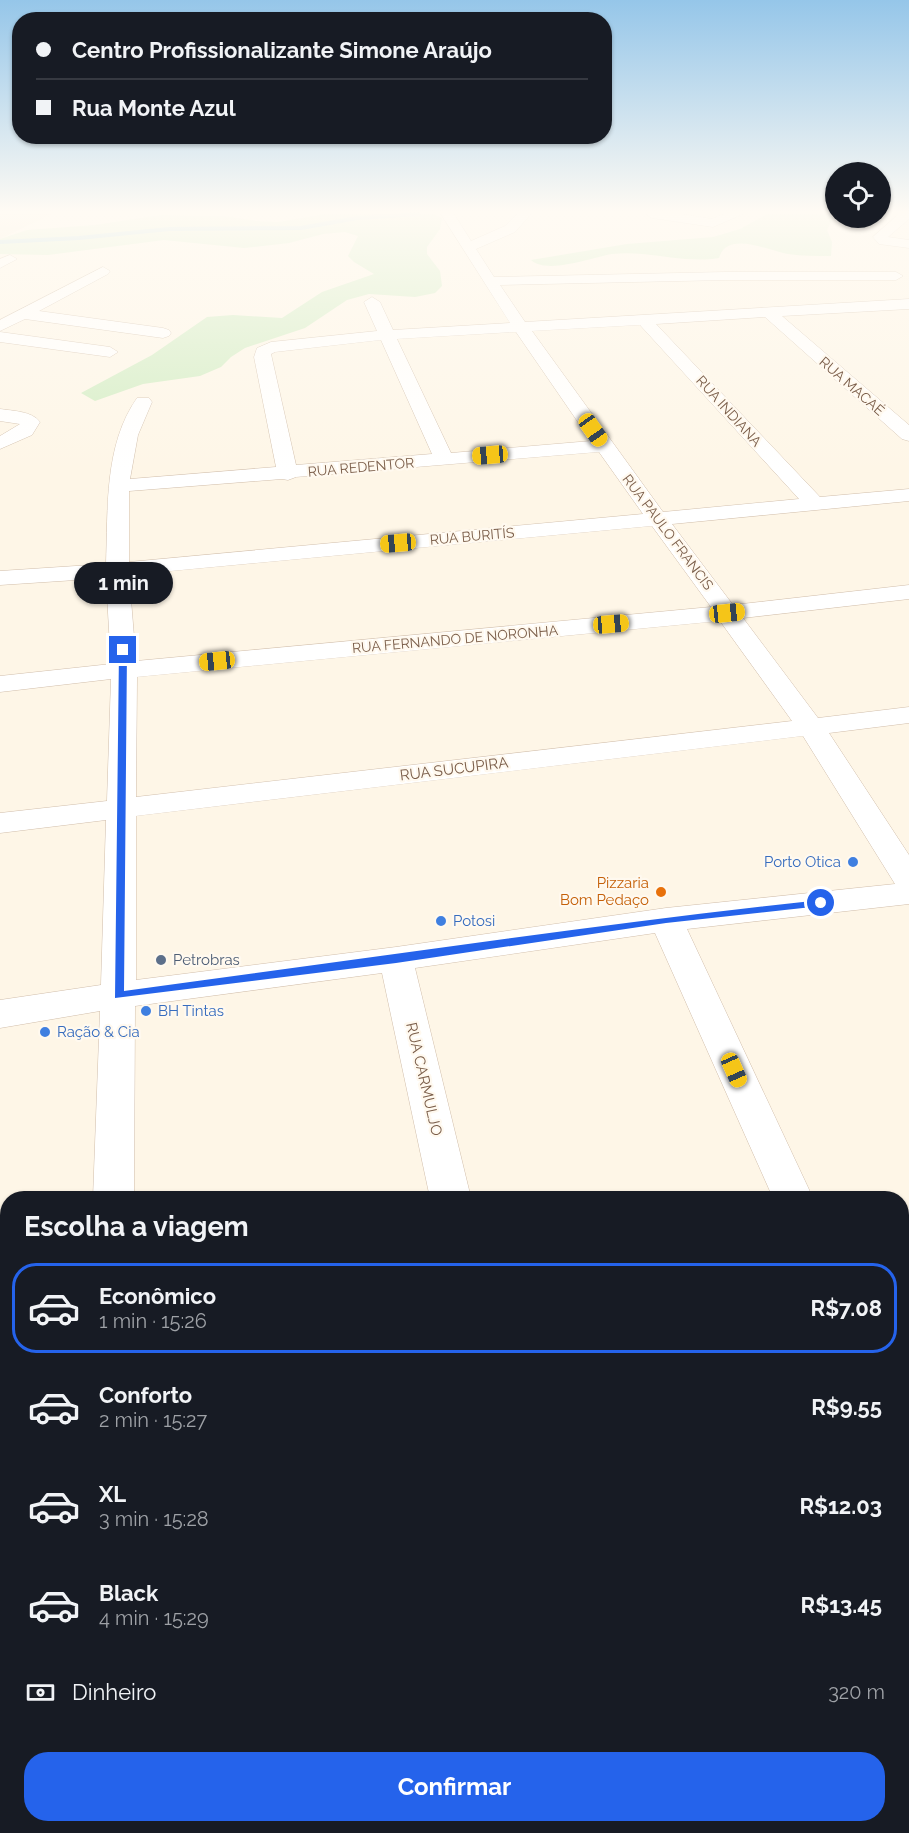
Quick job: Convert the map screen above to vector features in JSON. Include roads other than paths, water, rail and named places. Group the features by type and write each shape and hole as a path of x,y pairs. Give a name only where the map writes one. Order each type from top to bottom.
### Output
{"street":[{"path":"2,336 25,313 50,300"},
{"name":"RUA PAULO FRANCIS","path":"502,300 655,518 690,560 812,727 909,880"},
{"path":"884,305 886,300"},
{"path":"372,302 444,459"},
{"path":"288,474 262,357 263,352 272,347 386,335 884,305 905,311"},
{"path":"0,308 50,318 163,333"},
{"name":"RUA MACAÉ","path":"768,312 909,435"},
{"path":"2,336 50,318"},
{"name":"RUA INDIANA","path":"644,320 814,503"},
{"path":"2,336 110,352"},
{"path":"114,1191 124,670 117,569 119,486 128,435 143,402"},
{"path":"0,415 31,422 25,431 0,443"},
{"name":"RUA REDENTOR","path":"119,486 288,474 604,446"},
{"name":"RUA BURITÍS","path":"0,578 909,495"},
{"name":"RUA FERNANDO DE NORONHA","path":"0,684 124,670 727,613 909,592"},
{"name":"RUA SUCUPIRA","path":"0,823 909,715"},
{"path":"0,1014 118,995 396,959 666,920 909,893"},
{"path":"666,920 790,1191"},
{"name":"RUA CARMULJO","path":"396,959 449,1191"}],"place":[{"name":"Porto Otica","path":"853,862"},
{"name":"Pizzaria Bom Pedaço","path":"661,892"},
{"name":"Potosi","path":"441,921"},
{"name":"Petrobras","path":"161,960"},
{"name":"BH Tintas","path":"146,1011"},
{"name":"Ração & Cia","path":"45,1032"}]}
